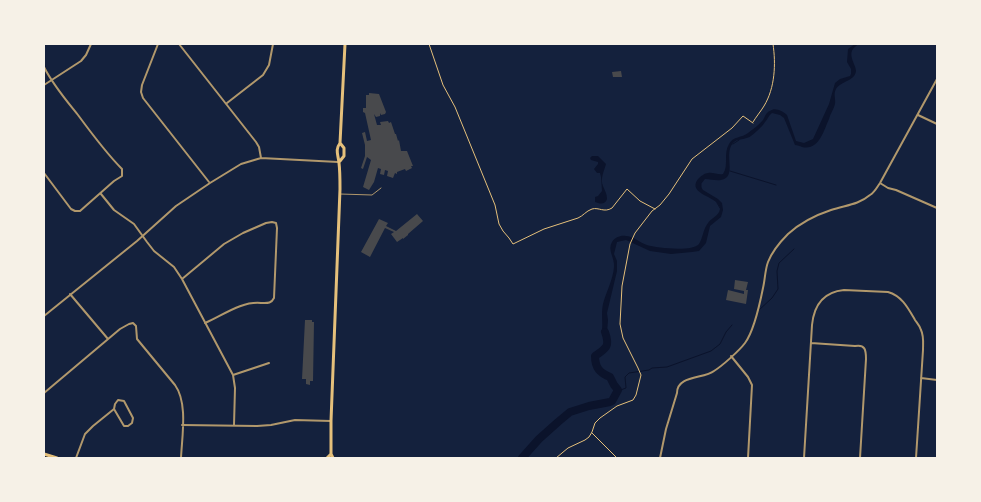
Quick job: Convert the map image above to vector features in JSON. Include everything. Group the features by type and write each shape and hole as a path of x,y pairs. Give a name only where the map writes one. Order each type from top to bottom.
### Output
{"main road":[{"path":"327,458 332,456 331,421 340,194 337,147 340,142 345,44"},
{"path":"339,162 344,156 344,148 340,142"},
{"path":"44,454 57,458"}],"street":[{"path":"44,85 81,61 91,44"},
{"path":"158,44 142,85 141,92 143,98 210,183"},
{"path":"180,44 256,142 261,158"},
{"path":"227,104 263,75 269,65 273,44"},
{"path":"44,67 51,81 105,151 122,169 122,176 80,211 75,211 71,209 44,173"},
{"path":"660,458 677,389 686,380 714,372 739,350 749,337 759,307 767,263 773,252 788,234 800,225 832,209 853,205 872,194 880,184 937,79"},
{"path":"918,115 937,124"},
{"path":"44,311 45,315 176,206 242,164 261,158 339,162"},
{"path":"880,184 937,208"},
{"path":"101,194 114,210 134,224 154,251 174,267 182,279 233,375 235,388 234,425"},
{"path":"182,279 224,244 266,223 272,222 276,224 274,298 272,301 265,304 251,303 240,306 205,323"},
{"path":"804,458 814,311 826,296 839,290 892,293 904,302 921,329 923,338 916,458"},
{"path":"70,294 108,339"},
{"path":"44,393 108,339 126,325 133,323 136,326 138,339 179,390 182,425 181,458"},
{"path":"811,343 859,345 865,349 860,458"},
{"path":"731,356 752,385 748,458"},
{"path":"233,375 269,363"},
{"path":"921,378 937,380"},
{"path":"76,458 85,434 114,408 118,400 124,401 133,418 132,423 124,426 114,408"},
{"path":"182,425 263,426 295,420 331,421"}],"lane":[{"path":"340,194 372,195 381,188"}],"path":[{"path":"429,44 443,85 455,107 495,205 499,224 513,244 544,229 583,216 592,209 608,210 612,208 627,189 640,201 655,209"},
{"path":"556,458 568,448 585,440 592,432 595,422 600,418 617,406 629,402 636,395 641,375 622,338 620,324 622,286 630,244 635,233 652,211 669,194 692,160 732,128 743,116 753,122 764,106 771,90 773,80 773,44"},
{"path":"592,432 617,458"}],"water":[{"path":"858,44 853,49 851,55 856,69 855,74 836,89 834,106 823,134 817,143 808,147 795,145 784,118 772,113 751,136 733,143 729,153 730,170 726,178 719,180 705,179 701,184 703,190 722,203 723,210 721,217 710,226 706,243 699,251 671,254 650,251 626,240 617,242 614,254 617,261 617,271 607,313 607,333 602,331 603,304 614,267 610,248 613,240 620,236 629,236 647,245 674,249 689,248 699,244 706,225 720,209 715,201 696,189 698,179 707,173 723,174 726,167 726,152 731,141 748,133 760,124 768,112 774,109 787,115 796,141 804,143 813,139 829,104 835,83 851,74 851,69 847,62 848,49"},
{"path":"592,156 598,156 606,164 602,181 607,199 602,203 595,202 595,197 602,191 600,173 597,173 594,169 598,162 591,160"}],"building":[{"path":"621,71 622,77 613,77 612,72"},
{"path":"369,93 379,94 386,112 381,115 380,113 380,116 376,117 374,114 377,125 381,125 380,122 391,122 399,140 401,151 407,151 413,166 406,171 405,169 397,172 397,174 395,173 393,178 387,176 388,171 385,170 384,175 380,174 381,169 378,168 374,182 369,190 363,187 371,160 367,157 363,169 361,168 365,156 362,133 365,132 367,141 371,140 365,113 363,112 363,108 366,108 366,95 369,95"},
{"path":"417,214 423,221 403,239 397,242 391,234 394,232 385,228 370,257 361,252 379,219 388,223 386,226 396,231"},
{"path":"735,280 748,282 746,304 726,300 728,290 744,294 744,291 734,289"},
{"path":"305,320 312,320 314,322 313,381 310,381 310,385 306,384 306,379 302,379"}],"waterway":[{"path":"733,144 739,140"},
{"path":"730,171 776,185"},
{"path":"717,203 720,208"},
{"path":"759,310 772,298 778,289 777,271 779,263 794,249"},
{"path":"618,391 626,388 625,377 629,373 667,367 711,351 720,344 732,325"},
{"path":"522,458 539,439 570,412 612,401 618,390 610,377 599,370 595,360 595,356 607,344 605,332"}]}
